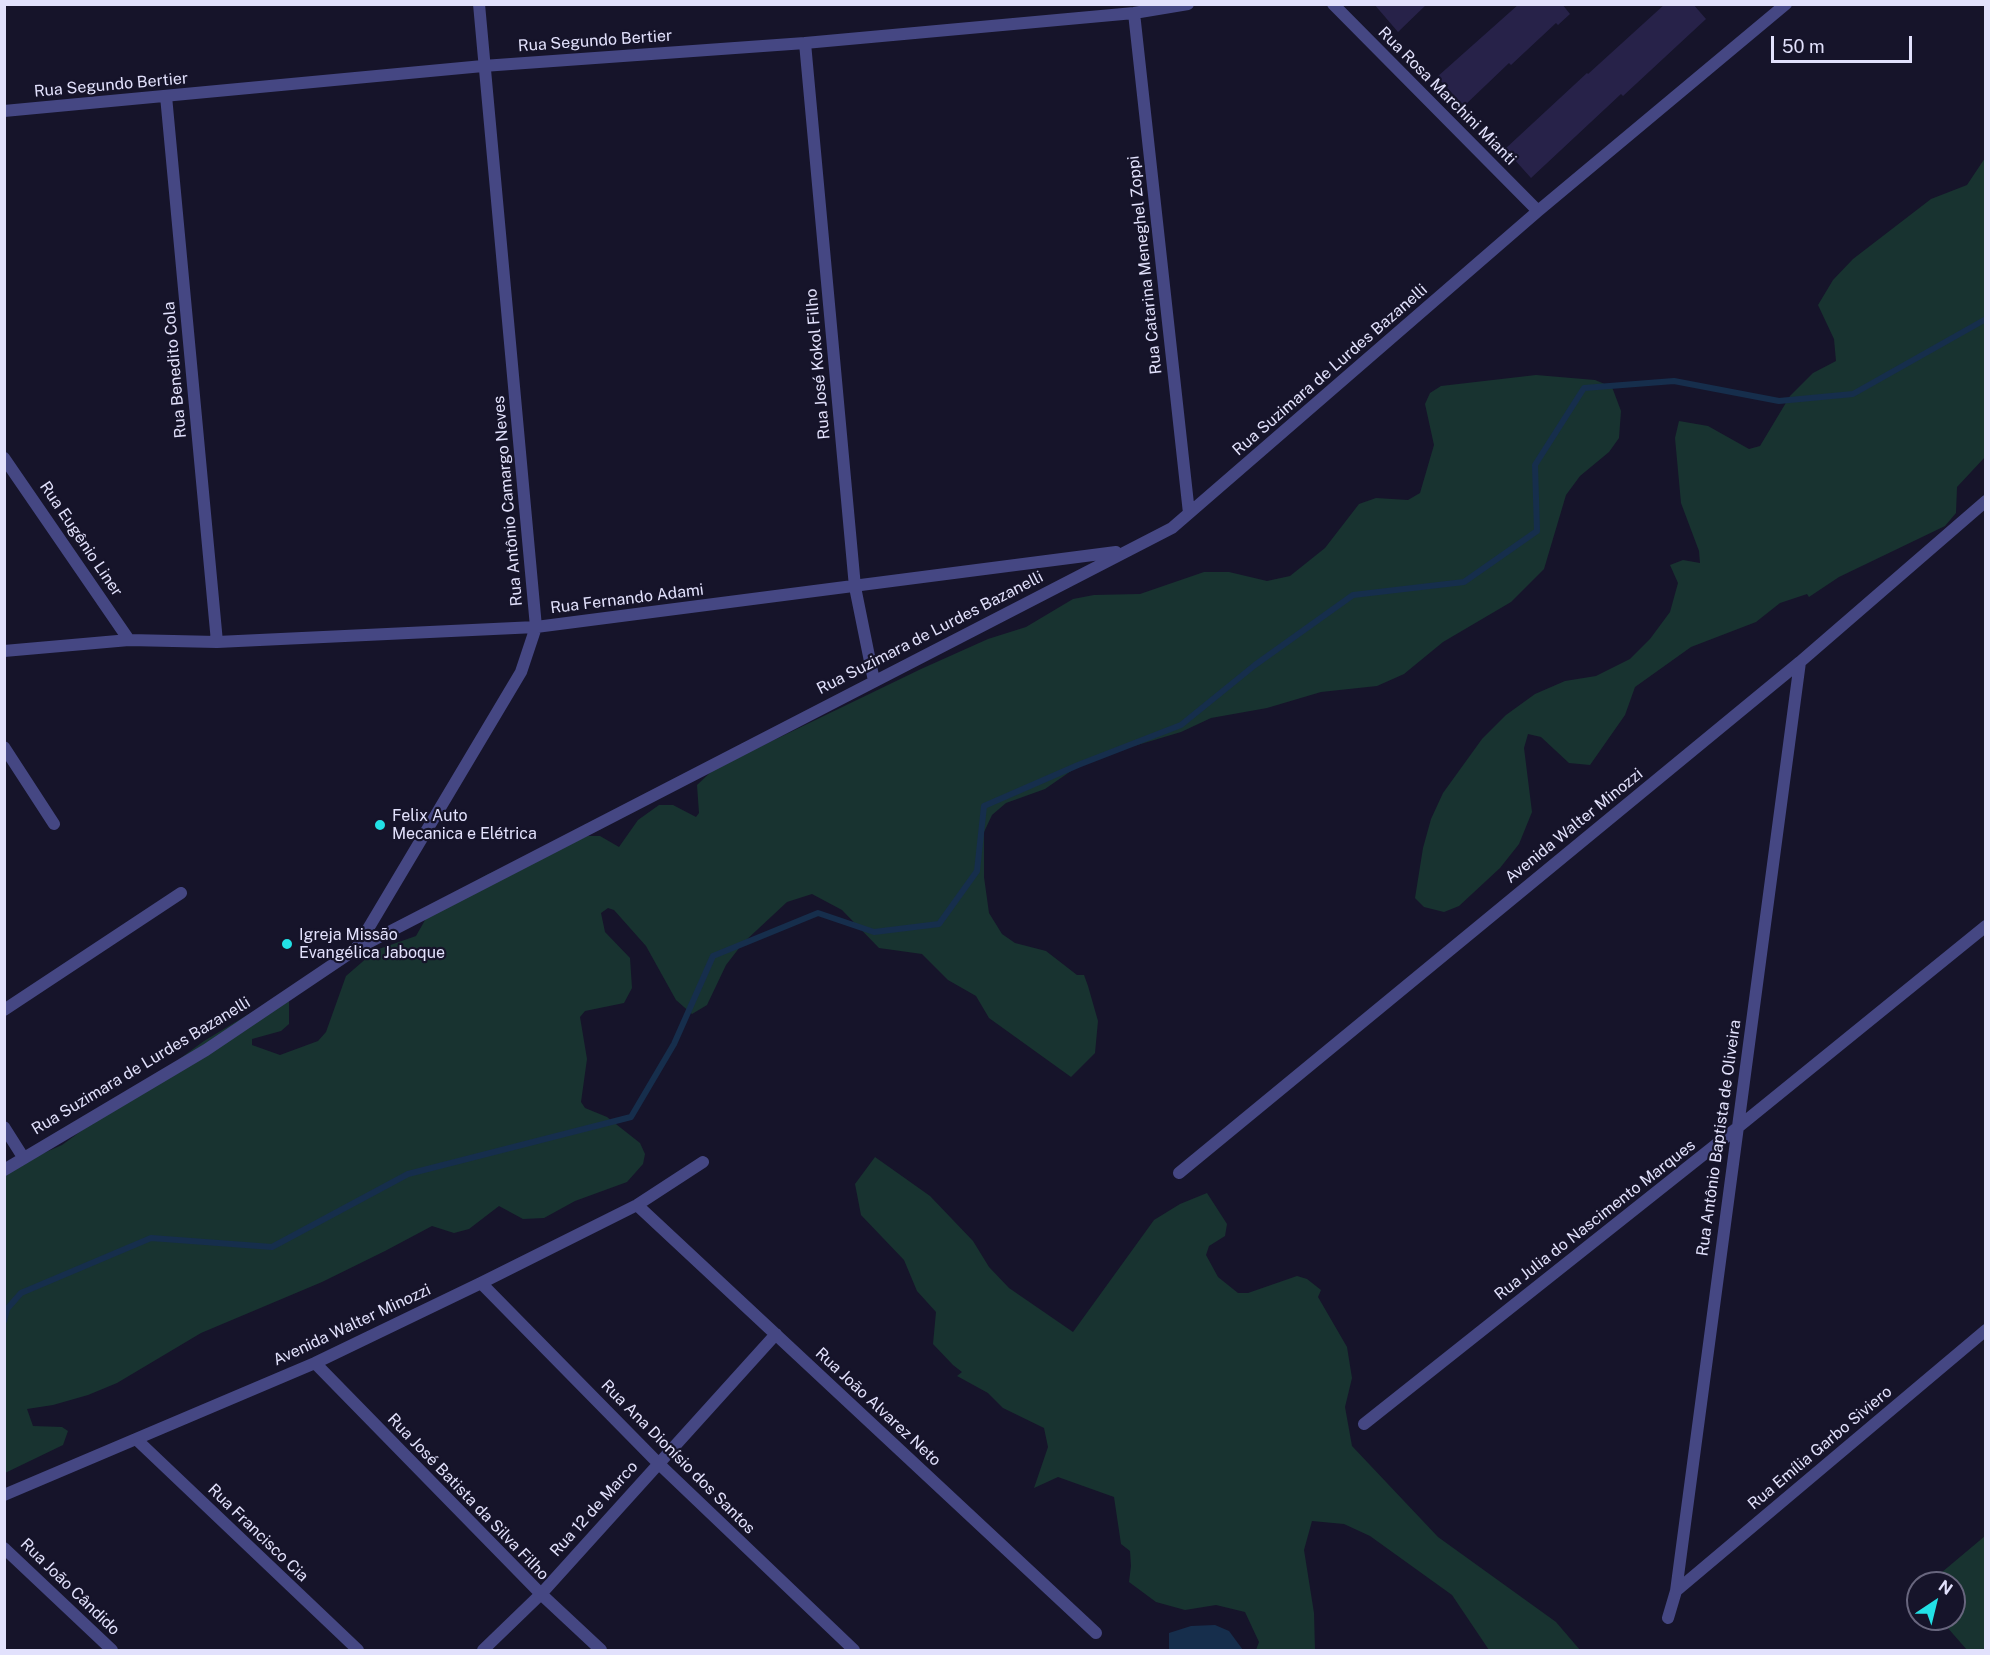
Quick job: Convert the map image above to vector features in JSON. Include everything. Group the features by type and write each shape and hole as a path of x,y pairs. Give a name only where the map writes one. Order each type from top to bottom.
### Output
{"street":[{"name":"Rua Antônio Camargo Neves","path":"356,949 520,672 536,627 479,4"},
{"name":"Rua Segundo Bertier","path":"4,111 483,66 805,43 1134,13 1188,4"},
{"name":"Rua Rosa Marchini Mianti","path":"1334,4 1538,211"},
{"name":"Rua Suzimara de Lurdes Bazanelli","path":"4,1170 206,1050 356,949 1172,528 1538,211 1786,4"},
{"name":"Rua Catarina Meneghel Zoppi","path":"1134,13 1189,513"},
{"name":"Rua José Kokol Filho","path":"805,43 855,587 874,681"},
{"name":"Rua Benedito Cola","path":"166,96 216,642"},
{"name":"Rua Eugênio Liner","path":"4,458 129,640"},
{"name":"Avenida Walter Minozzi","path":"1179,1173 1800,662 1986,501"},
{"name":"Rua Fernando Adami","path":"4,651 129,640 216,642 536,627 1126,551"},
{"name":"Rua Antônio Baptista de Oliveira","path":"1668,1618 1676,1591 1800,662"},
{"path":"4,747 54,824"},
{"path":"4,1010 181,893"},
{"name":"Rua Julia do Nascimento Marques","path":"1364,1424 1737,1128 1986,926"},
{"path":"4,1127 23,1157"},
{"name":"Avenida Walter Minozzi","path":"4,1495 315,1363 637,1205 703,1162"},
{"name":"Rua João Alvarez Neto","path":"637,1205 1095,1633"},
{"name":"Rua Ana Dionísio dos Santos","path":"481,1283 658,1463 854,1650"},
{"name":"Rua Emília Garbo Siviero","path":"1676,1591 1986,1330"},
{"name":"Rua 12 de Marco","path":"483,1650 541,1594 776,1334"},
{"name":"Rua José Batista da Silva Filho","path":"315,1363 541,1594 601,1650"},
{"name":"Rua Francisco Cia","path":"136,1439 358,1650"},
{"name":"Rua João Cândido","path":"4,1548 112,1650"}],"green space":[{"path":"1985,158 1985,457 1957,487 1956,513 1945,526 1839,577 1809,597 1807,594 1780,603 1756,622 1691,647 1635,687 1625,715 1590,765 1569,763 1541,737 1528,734 1524,748 1532,812 1519,844 1500,868 1459,906 1444,912 1424,907 1415,898 1423,848 1431,819 1443,793 1482,739 1506,715 1535,694 1565,681 1596,676 1630,659 1650,639 1670,612 1678,583 1670,565 1683,560 1700,563 1699,551 1681,503 1675,438 1679,421 1708,426 1749,449 1760,446 1790,396 1813,373 1836,361 1834,339 1818,305 1833,280 1853,259 1931,199 1967,185"},
{"path":"1536,375 1595,380 1612,387 1621,411 1619,438 1609,452 1580,476 1566,495 1544,569 1511,602 1443,642 1404,674 1377,686 1321,692 1267,708 1211,718 1181,732 1087,760 1045,789 1006,803 992,815 984,832 984,877 989,913 1002,934 1015,943 1046,951 1077,975 1084,975 1088,986 1098,1021 1095,1053 1071,1077 989,1018 976,996 948,980 922,954 879,948 842,910 812,894 787,902 743,943 726,965 707,1005 692,1014 676,1000 646,946 614,910 608,908 601,913 605,932 630,958 632,988 624,1003 585,1011 580,1017 587,1059 581,1102 585,1108 607,1117 640,1143 645,1154 643,1164 627,1182 575,1201 544,1218 523,1219 499,1206 469,1229 454,1233 432,1226 322,1282 201,1333 117,1383 88,1395 53,1405 27,1409 33,1426 62,1427 68,1431 63,1445 5,1473 5,1176 28,1160 62,1145 204,1041 267,1003 289,998 289,1024 281,1031 252,1039 252,1045 280,1055 318,1041 326,1032 346,976 376,950 416,936 433,906 488,874 588,836 600,836 619,847 638,820 659,805 673,805 696,817 699,813 697,785 714,769 921,669 988,639 1026,627 1073,599 1094,595 1140,594 1204,572 1229,572 1267,581 1290,576 1325,548 1359,504 1376,498 1408,500 1420,493 1434,445 1425,404 1430,393 1441,386"},
{"path":"875,1157 930,1196 973,1241 989,1267 1009,1288 1073,1332 1154,1220 1180,1204 1207,1193 1227,1224 1225,1236 1209,1246 1206,1255 1218,1277 1238,1293 1248,1293 1297,1276 1307,1279 1321,1290 1318,1297 1347,1347 1352,1378 1345,1407 1352,1446 1438,1537 1556,1622 1580,1650 1489,1650 1452,1595 1370,1536 1344,1524 1312,1521 1304,1550 1314,1613 1315,1650 1256,1650 1259,1642 1245,1612 1216,1605 1185,1610 1156,1602 1129,1582 1130,1551 1121,1544 1114,1497 1058,1477 1034,1488 1048,1447 1044,1428 1003,1408 988,1393 957,1376 962,1372 933,1344 936,1312 917,1291 904,1260 861,1215 855,1184"},
{"path":"1985,1536 1985,1650 1967,1650 1950,1631 1966,1631 1966,1571 1943,1571"}],"water":[{"path":"1215,1625 1229,1631 1243,1650 1169,1650 1169,1633 1191,1626"}],"building":[{"path":"1374,4 1427,4 1398,32"},
{"path":"1519,4 1562,4 1570,14 1558,25 1556,23 1511,65 1509,63 1464,106 1437,77"},
{"path":"1665,4 1693,4 1706,19 1531,178 1505,149"}],"waterway":[{"path":"4,1321 7,1309 21,1293 151,1238 272,1247 408,1174 631,1117 674,1044 713,956 818,913 874,932 939,924 977,871 984,806 1078,765 1181,725 1255,665 1353,595 1464,582 1537,531 1535,465 1584,388 1674,381 1779,401 1853,394 1986,319"}],"place":[{"name":"Felix Auto Mecanica e Elétrica","path":"380,825"},
{"name":"Igreja Missão Evangélica Jaboque","path":"287,944"}]}
